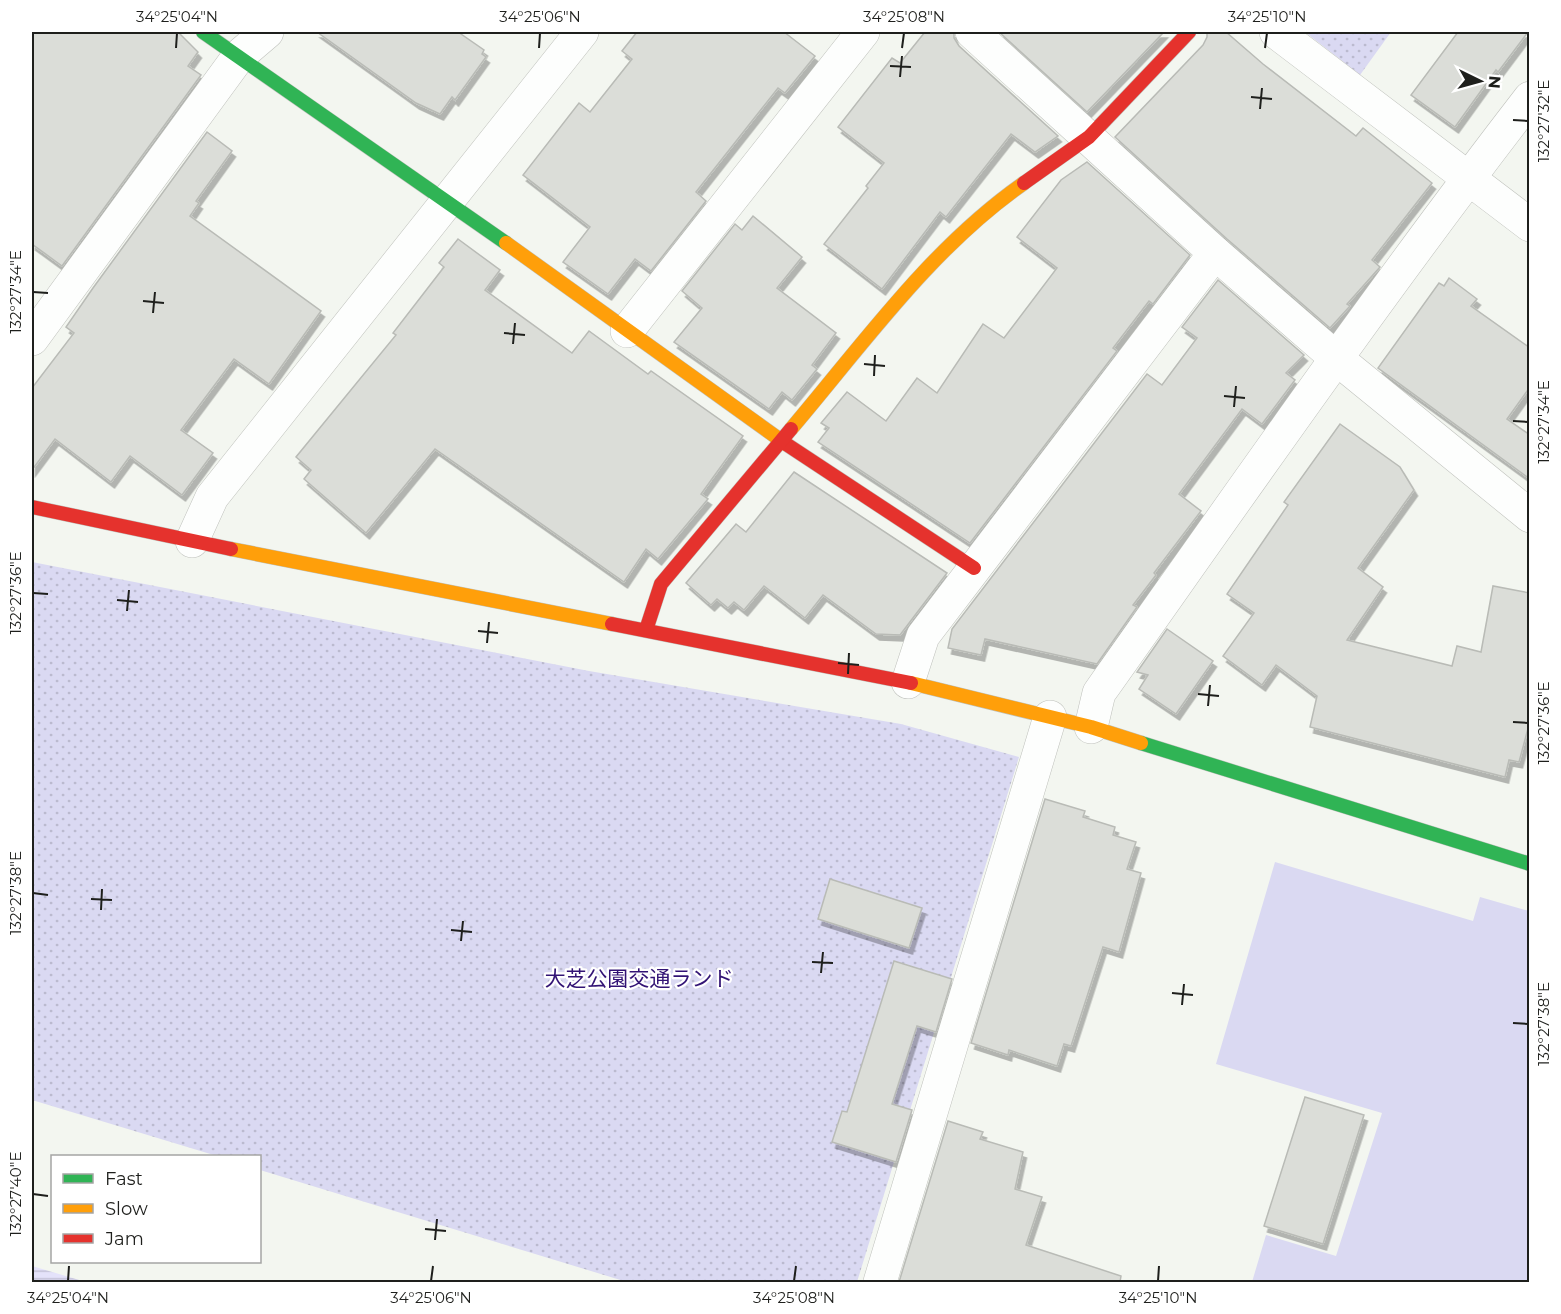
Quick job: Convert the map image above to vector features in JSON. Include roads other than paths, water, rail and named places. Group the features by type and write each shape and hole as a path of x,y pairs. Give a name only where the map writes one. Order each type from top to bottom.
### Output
{"street":[{"path":"203,32 448,201 782,441 974,568"},
{"path":"32,339 239,56 267,32"},
{"path":"192,541 212,497 582,32"},
{"path":"627,331 863,32"},
{"path":"972,32 1215,253 1336,358 1530,516"},
{"path":"646,630 661,584 936,256 1001,200 1089,137 1189,32"},
{"path":"1276,32 1530,225"},
{"path":"1091,727 1099,693 1336,358 1467,178 1530,98"},
{"path":"908,682 923,636 1215,253"},
{"path":"32,507 192,541 908,682 1091,727 1530,864"},
{"path":"880,1282 1050,717"}],"park label":[{"name":"大芝公園交通ランド","path":"639,978"}]}
